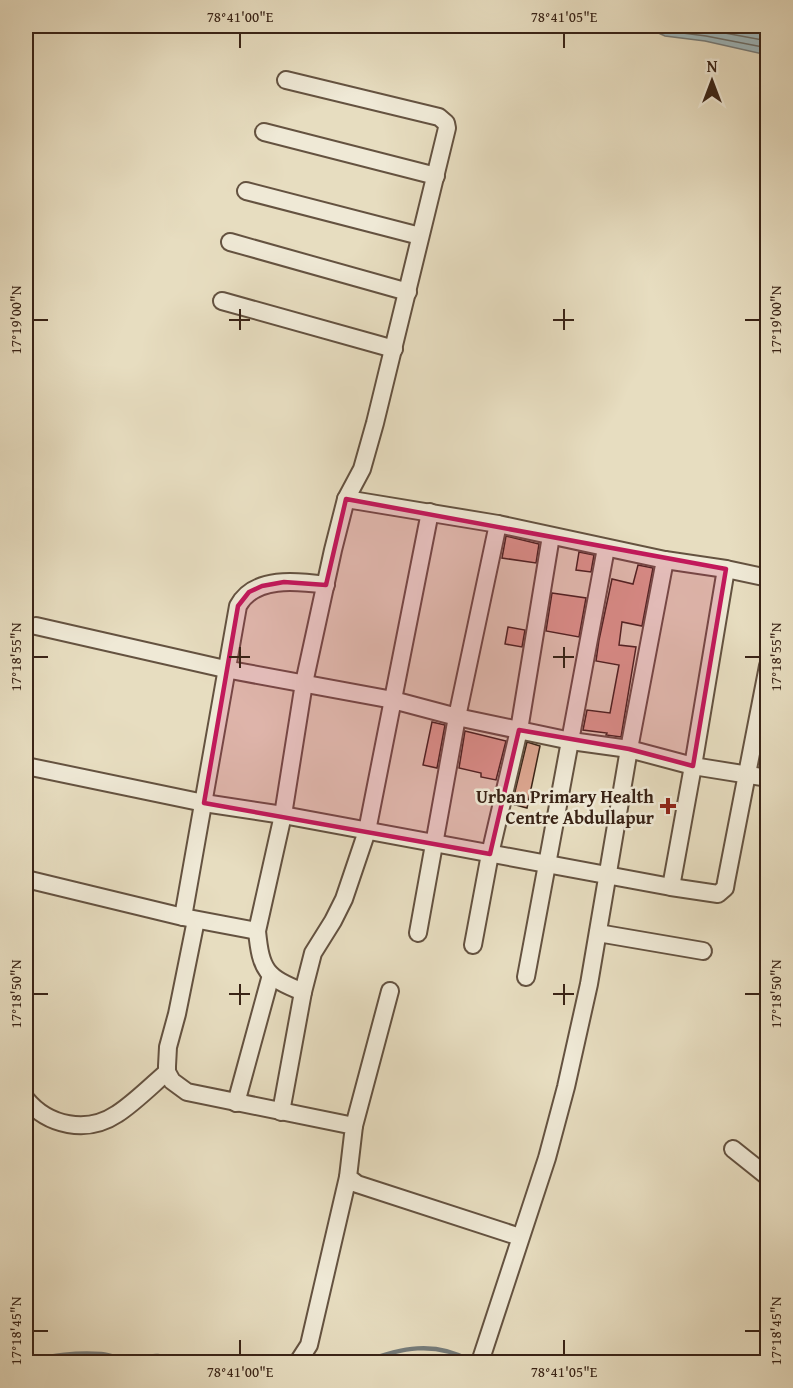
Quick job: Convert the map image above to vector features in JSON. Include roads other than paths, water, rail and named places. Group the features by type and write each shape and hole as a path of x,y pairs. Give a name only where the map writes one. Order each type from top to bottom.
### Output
{"street":[{"path":"286,80 442,119 447,128 394,349 362,469 346,499 304,683 283,815 256,931 262,964 271,975 287,986 303,992"},
{"path":"264,132 436,176"},
{"path":"246,191 420,236"},
{"path":"230,242 408,292"},
{"path":"222,301 394,349"},
{"path":"346,499 498,524 606,548 726,569 768,579"},
{"path":"281,1112 303,992 313,953 344,899 368,831 430,512"},
{"path":"418,933 457,717 498,524"},
{"path":"473,945 490,854 519,730 551,536"},
{"path":"526,977 572,741 606,548"},
{"path":"480,1362 547,1158 566,1087 589,984 629,749 665,560"},
{"path":"671,887 726,569"},
{"path":"326,585 284,582 262,586 249,592 238,606 225,669 204,803 177,1014 168,1047 167,1072 172,1081 187,1092 354,1126"},
{"path":"36,626 225,669 393,700 457,717 572,741 629,749 693,766 768,778"},
{"path":"26,766 204,803 283,815 608,876 718,894 725,888 768,666"},
{"path":"26,879 190,919 256,931"},
{"path":"598,933 703,951"},
{"path":"236,1103 271,975"},
{"path":"298,1362 309,1345 348,1177 354,1126 390,991"},
{"path":"26,1100 33,1109 50,1120 66,1125 89,1124 118,1114 167,1072"},
{"path":"733,1149 768,1177"},
{"path":"348,1177 357,1184 370,1189 520,1237"}],"water":[{"path":"643,26 767,26 767,55 705,41 665,36"}],"waterway":[{"path":"363,1362 417,1348 444,1350 471,1361"},
{"path":"26,1361 63,1355 101,1354 129,1359 158,1356 174,1362"}],"place":[{"name":"Urban Primary Health Centre Abdullapur","path":"668,806"}]}
